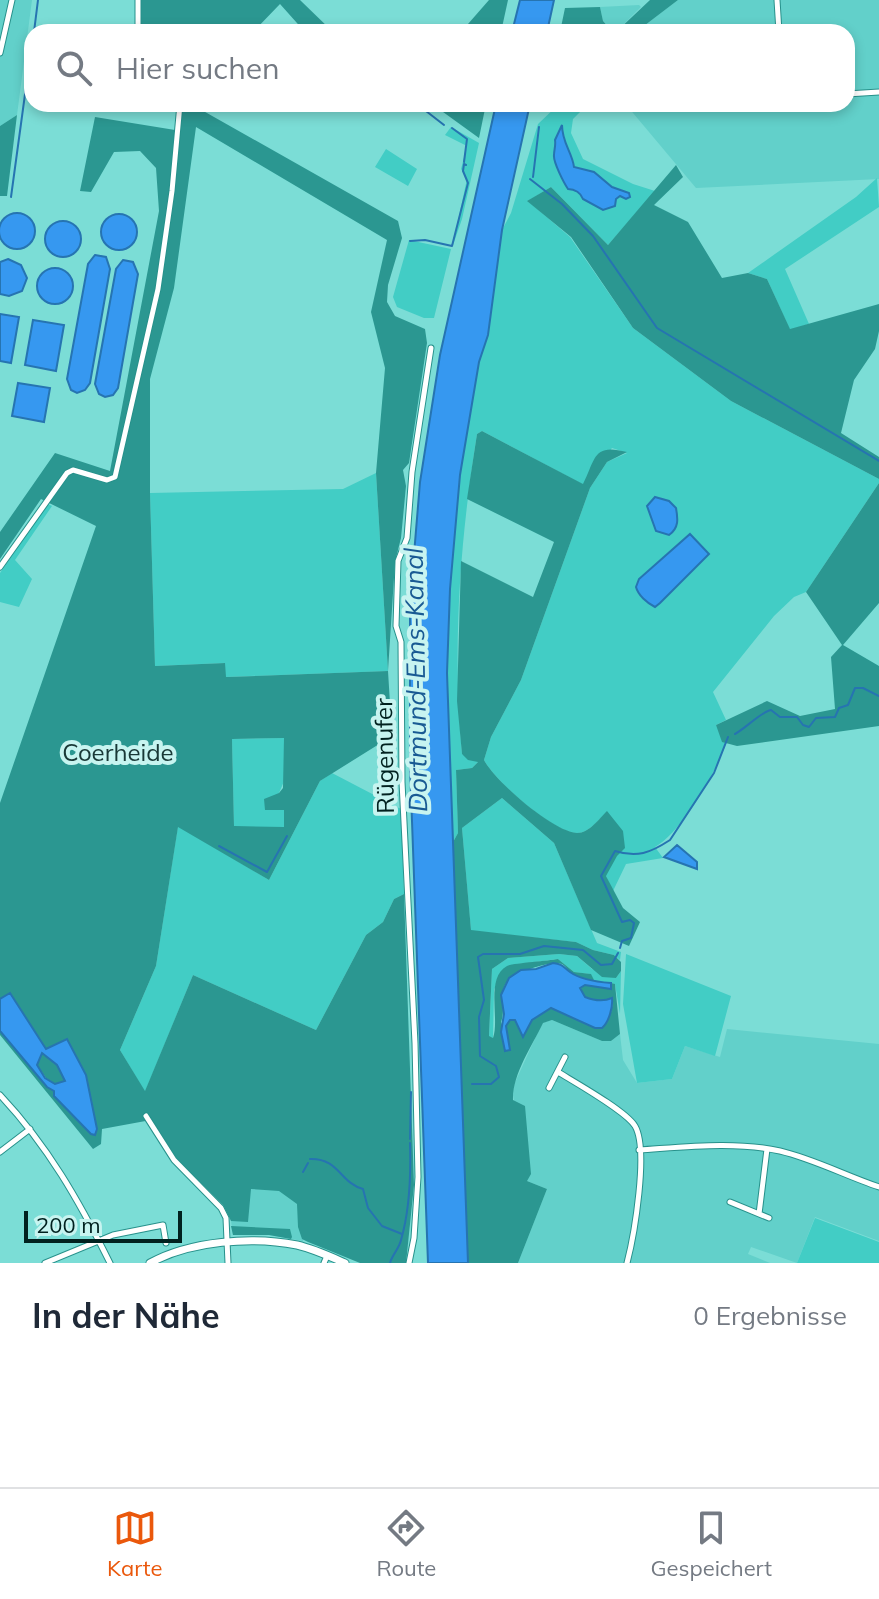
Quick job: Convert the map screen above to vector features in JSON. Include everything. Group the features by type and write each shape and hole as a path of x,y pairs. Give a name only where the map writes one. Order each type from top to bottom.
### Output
{"street":[{"path":"0,53 13,0"},
{"path":"138,0 138,24"},
{"path":"777,0 778,24"},
{"path":"855,94 879,92"},
{"path":"0,567 67,473 73,470 107,480 115,477 158,289 179,112"},
{"name":"Rügenufer","path":"409,1263 418,1189 418,1140 402,782 401,642 395,613 398,561 407,538 412,472 431,348"},
{"path":"549,1088 565,1057"},
{"path":"558,1072 629,1118 638,1133 636,1222 629,1262"},
{"path":"0,1095 30,1129 81,1203 110,1263"},
{"path":"146,1116 174,1160 221,1208 226,1218 228,1263"},
{"path":"0,1152 30,1129"},
{"path":"639,1150 699,1146 767,1149 800,1157 879,1187"},
{"path":"759,1214 767,1149"},
{"path":"730,1202 769,1218"},
{"path":"164,1217 166,1243"},
{"path":"45,1263 99,1240 163,1225"},
{"path":"150,1263 180,1252 228,1243 284,1243 325,1259 345,1263"},
{"path":"160,1263 180,1252"}],"shaded area":[{"path":"0,0 32,0 29,24 24,24 24,61 17,115 0,126"},
{"path":"678,0 879,0 879,179 696,188 632,112 855,112 855,24 646,24"},
{"path":"600,7 641,7 624,24 607,24"},
{"path":"551,112 580,112 573,119 571,133 583,159 633,184 655,191 608,245 551,187 528,201 570,237 633,328 731,401 879,479 806,592 794,597 774,616 713,692 726,720 716,725 727,742 715,769 687,815 655,847 663,858 626,864 613,891 606,876 607,812 586,831 567,831 526,804 484,760 491,737 521,680 590,488 607,462 627,453 612,448 584,485 482,431 477,434 462,554 458,674 462,754 479,761 472,768 456,770 458,833 453,842 447,673 450,589 460,475 479,362 488,335 502,230 511,213 538,124"},
{"path":"451,127 479,143 462,219 452,248 467,179 461,169 467,146 445,135"},
{"path":"386,149 417,169 408,186 375,167"},
{"path":"877,178 879,207 785,269 809,324 790,330 767,279 748,273 856,197"},
{"path":"409,240 451,249 434,318 424,318 397,307 393,297"},
{"path":"376,473 388,671 225,677 224,663 155,666 150,493 343,489"},
{"path":"48,504 52,506 15,560 32,579 19,607 0,602 0,573"},
{"path":"284,738 285,779 279,793 285,810 284,827 234,827 232,739"},
{"path":"332,773 401,809 404,894 394,899 383,922 366,935 316,1030 193,975 145,1092 120,1050 156,966 178,826 269,880 320,781"},
{"path":"502,798 554,843 597,943 621,952 620,960 576,942 471,931 462,828"},
{"path":"559,954 577,956 592,969 616,978 621,971 620,1014 615,984 595,982 590,974 574,972 558,959 518,964 500,973 494,990 493,1038 489,1037 492,969 508,958"},
{"path":"626,954 731,996 715,1056 685,1046 672,1079 637,1083 623,1004"},
{"path":"552,1020 602,1041 611,1041 620,1034 623,1060 637,1083 672,1079 685,1046 720,1057 727,1029 879,1044 879,1241 815,1217 797,1263 751,1247 748,1254 770,1263 518,1263 547,1189 527,1181 512,1089 542,1023"},
{"path":"248,1185 308,1191 303,1241 269,1235 233,1235 231,1221 245,1221"},
{"path":"815,1218 879,1242 879,1263 797,1263"}],"green space":[{"path":"139,0 300,0 325,24 298,24 280,4 261,24 140,24"},
{"path":"489,0 508,0 503,24 468,24"},
{"path":"650,0 678,0 646,24 624,24"},
{"path":"600,7 606,24 562,24 565,8"},
{"name":"Coerheide","path":"178,112 205,112 398,221 402,238 388,285 387,302 395,316 425,329 427,343 409,463 403,470 406,486 401,538 395,562 388,671 392,736 320,781 269,880 178,827 156,966 120,1050 145,1091 193,975 316,1030 366,935 383,922 394,899 404,894 414,1185 406,1263 360,1263 302,1239 297,1204 279,1191 251,1189 248,1222 231,1221 223,1205 176,1158 151,1120 102,1129 101,1144 93,1149 0,1035 0,1031 47,1087 54,1091 54,1096 95,1135 97,1129 86,1075 66,1039 46,1050 11,994 0,999 0,803 96,526 41,499 0,559 0,532 55,453 110,471 159,211 156,168 140,151 114,152 91,192 80,191 95,117 175,130","holes":["196,127 387,240 371,312 385,368 376,473 388,671 226,677 225,663 155,666 150,379 174,288","284,738 283,788 264,799 265,810 284,810 284,827 234,826 232,739"]},
{"path":"443,112 484,112 479,138"},
{"path":"17,115 7,196 0,196 0,126"},
{"path":"676,165 683,177 654,205 688,222 722,278 748,273 767,279 790,329 879,304 875,349 854,380 841,433 879,457 879,479 731,401 633,328 571,237 527,201 551,187 608,245"},
{"path":"482,431 583,484 594,460 602,451 627,452 607,462 590,488 521,680 491,737 484,760 512,792 554,824 577,833 586,831 607,811 623,831 625,848 606,876 623,908 640,922 629,946 591,930 554,843 502,798 462,828 471,930 576,942 614,955 621,962 621,971 616,978 602,977 577,956 559,954 508,958 492,969 489,1036 493,1038 495,989 500,972 507,966 558,959 574,972 591,974 595,982 570,972 557,963 531,968 508,980 503,990 501,1022 510,1049 505,1026 510,1020 515,1020 523,1036 532,1020 551,1008 595,1028 602,1028 610,1014 612,998 605,1001 585,998 580,988 585,984 611,989 611,983 615,984 620,1034 611,1041 602,1041 552,1020 543,1023 524,1061 513,1100 525,1106 531,1174 527,1181 547,1189 518,1263 468,1263 453,842 458,833 456,770 472,768 478,762 468,760 462,754 457,701 461,561 533,597 554,542 467,499 477,434"},
{"path":"879,483 879,603 843,645 879,666 879,726 737,746 722,742 716,725 767,701 800,716 835,709 831,657 842,645 806,592"},
{"path":"42,1052 57,1065 65,1081 55,1084 46,1078 37,1065"},
{"path":"231,1226 290,1229 292,1237 233,1235"}],"water":[{"path":"520,0 554,0 549,24 514,24"},
{"name":"Dortmund-Ems-Kanal","path":"494,112 528,112 502,230 488,335 479,362 460,475 450,589 447,673 468,1263 428,1263 410,766 410,603 420,482 440,355"},
{"path":"562,125 574,167 594,172 612,187 629,193 630,197 620,196 615,206 603,210 568,189 554,158 555,140"},
{"path":"17,213 30,218 35,231 30,244 17,249 4,244 -1,231 4,218"},
{"path":"119,214 132,219 137,232 132,245 119,250 106,245 101,232 106,219"},
{"path":"63,221 76,226 81,239 76,252 63,257 50,252 45,239 50,226"},
{"path":"95,255 106,257 110,269 90,383 85,390 77,393 71,390 67,379 88,264"},
{"path":"8,259 21,265 27,278 22,291 9,296 0,294 0,262"},
{"path":"123,260 133,262 138,274 118,388 113,395 105,397 99,394 95,384 116,269"},
{"path":"55,268 68,273 73,286 68,299 55,304 42,299 37,286 42,273"},
{"path":"0,314 19,317 11,363 0,361"},
{"path":"33,320 64,325 56,371 25,365"},
{"path":"18,383 50,388 44,422 12,416"},
{"path":"655,497 669,501 676,508 677,523 669,535 656,531 647,506"},
{"path":"690,534 709,554 655,607 639,593 636,587 639,579"},
{"path":"677,845 697,862 697,869 664,857"},
{"path":"553,963 579,977 611,983 611,989 585,985 580,988 585,997 596,1000 612,998 607,1022 602,1028 595,1028 551,1008 532,1020 523,1037 515,1020 510,1020 506,1026 510,1050 505,1051 501,1032 504,1014 501,995 509,978 521,970"},
{"path":"10,993 46,1049 67,1039 86,1075 97,1129 95,1135 54,1096 54,1091 47,1087 0,1031 0,999","holes":["42,1053 57,1065 65,1081 55,1084 45,1078 37,1065"]}],"waterway":[{"path":"35,24 38,0"},
{"path":"11,197 24,102"},
{"path":"427,112 444,125"},
{"path":"533,177 539,127"},
{"path":"452,128 467,139 464,162"},
{"path":"410,241 425,240 452,246 468,183 463,171 466,165"},
{"path":"530,179 562,204 593,236 657,328 879,461"},
{"path":"735,734 771,710 780,717 797,717 809,727 816,718 835,717 839,708 848,705 855,688 863,688 879,696"},
{"path":"620,948 622,941 631,938 634,923 630,920 622,922 601,876 615,851 643,853 670,840 714,773 728,737"},
{"path":"219,846 267,872 287,836"},
{"path":"472,1084 491,1084 499,1077 496,1066 480,1056 479,1017 484,1000 478,957 483,954 520,954 544,946 583,950 601,965 612,964 618,953"},
{"path":"410,1139 411,1092"},
{"path":"390,1263 400,1243 406,1216 410,1143"},
{"path":"310,1159 327,1162 349,1182 363,1189 368,1208 382,1226 402,1234"},
{"path":"303,1172 308,1163"}]}
